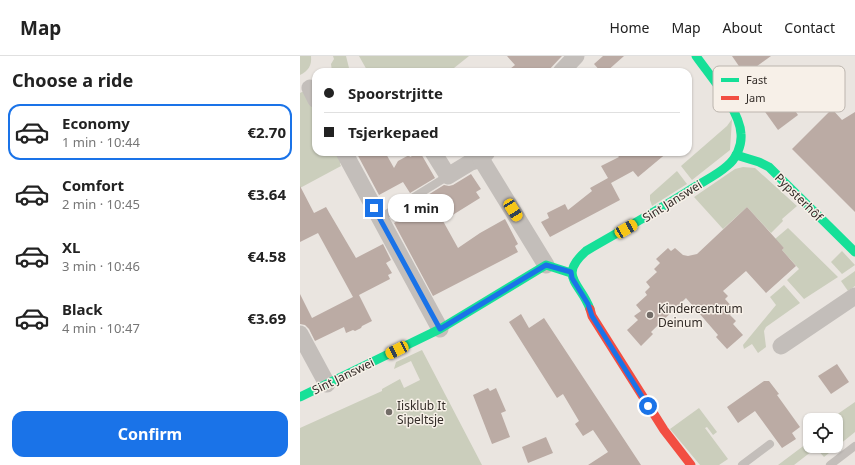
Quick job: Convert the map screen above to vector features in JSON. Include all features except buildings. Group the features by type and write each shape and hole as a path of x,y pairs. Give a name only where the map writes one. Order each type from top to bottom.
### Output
{"street":[{"name":"Sint Janswei","path":"696,56 713,81"},
{"name":"Sint Janswei","path":"571,272 577,261 586,251 670,204 727,166 736,154 740,145 741,134 738,120 734,112"},
{"name":"Pypsterhôf","path":"736,154 769,167 855,252"},
{"path":"346,156 440,329"},
{"path":"436,156 448,176 482,156"},
{"path":"485,156 546,265 571,272 572,278 588,304 592,316 665,432 691,465"},
{"name":"Sint Janswei","path":"300,397 440,329 546,265"},
{"path":"781,346 855,296"},
{"path":"300,334 327,384"}],"lane":[{"path":"380,218 448,176"},
{"path":"742,465 770,444"},
{"path":"830,465 855,446"}],"green space":[{"path":"300,56 311,56 311,63 309,68 300,75"},
{"path":"333,56 346,56 349,68 332,68 331,64 334,59"},
{"path":"359,56 469,56 454,68 366,68"},
{"path":"309,92 312,98 312,156 343,156 340,164 341,166 300,188 300,93"},
{"path":"732,119 730,150 692,180 681,166 727,126"},
{"path":"743,167 755,168 797,206 782,219 783,221 771,233 747,207 723,229 694,197 735,169"},
{"path":"677,171 687,184 652,206 650,195"},
{"path":"788,228 838,277 804,299 787,280 799,269 782,250 784,248 775,239"},
{"path":"842,251 855,265 842,274 831,262"},
{"path":"855,271 855,286 848,291 841,281"},
{"path":"784,285 800,303 766,327 764,331 766,347 758,353 752,344 744,349 743,345 776,305 770,297"},
{"name":"Iisklub It Sipeltsje","path":"422,350 482,465 300,465 300,428 382,391 382,389 400,379 404,388 420,380 411,361 394,369 396,362"},
{"path":"855,402 855,432 843,442 843,413 839,413"},
{"path":"699,408 717,432 713,435 707,427 705,428 728,459 719,465 700,465 670,429"},
{"path":"803,446 803,453 810,453 794,465 778,465"},
{"path":"820,453 829,453 824,457"}],"traffic: fast":[{"path":"696,56 713,80"},
{"path":"590,309 572,274 573,267 577,260 586,251 654,212 719,172 730,163 738,152 741,139 735,112"},
{"path":"736,155 759,162 769,167 855,252"},
{"path":"300,397 440,329 546,265 571,273"}],"traffic: jam":[{"path":"590,309 592,316 664,430 691,465"}],"place":[{"name":"Kindercentrum Deinum","path":"650,315"},
{"name":"Iisklub It Sipeltsje","path":"389,412"}],"route":[{"path":"374,208 440,329 546,265 571,272 572,278 588,304 592,316 648,406"}]}
